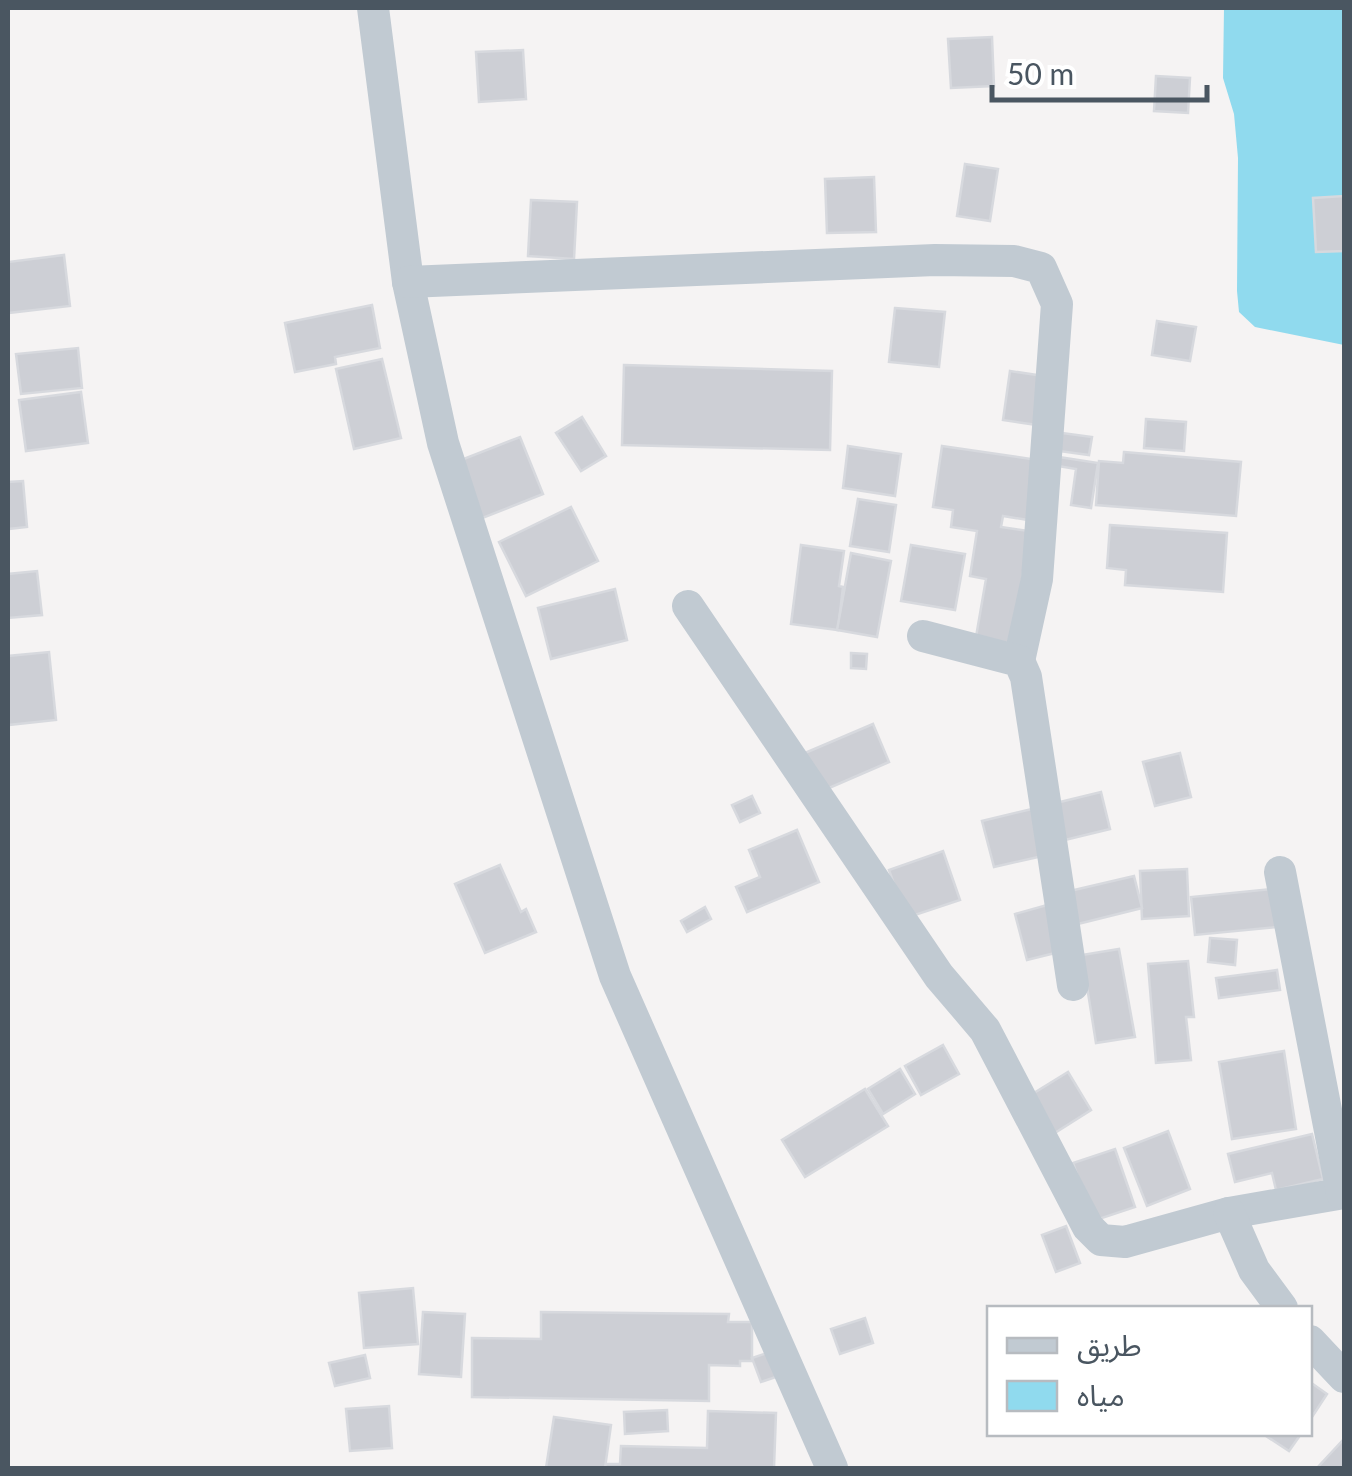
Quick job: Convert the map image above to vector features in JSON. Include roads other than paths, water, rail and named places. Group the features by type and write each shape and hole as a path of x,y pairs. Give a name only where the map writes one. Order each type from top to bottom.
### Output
{"street":[{"path":"373,8 408,282 442,443 615,976 832,1468"},
{"path":"408,282 935,260 1014,261 1041,268 1058,304 1037,579 1019,661 1026,677 1073,985"},
{"path":"688,606 939,976 986,1030 1088,1227 1102,1240 1125,1242 1229,1212 1344,1194 1280,872"},
{"path":"923,636 1019,661"},
{"path":"1229,1212 1254,1270 1281,1306"},
{"path":"1312,1343 1344,1377"}],"water":[{"path":"1224,8 1344,8 1344,345 1255,327 1239,312 1238,158 1234,114 1223,78"}]}
